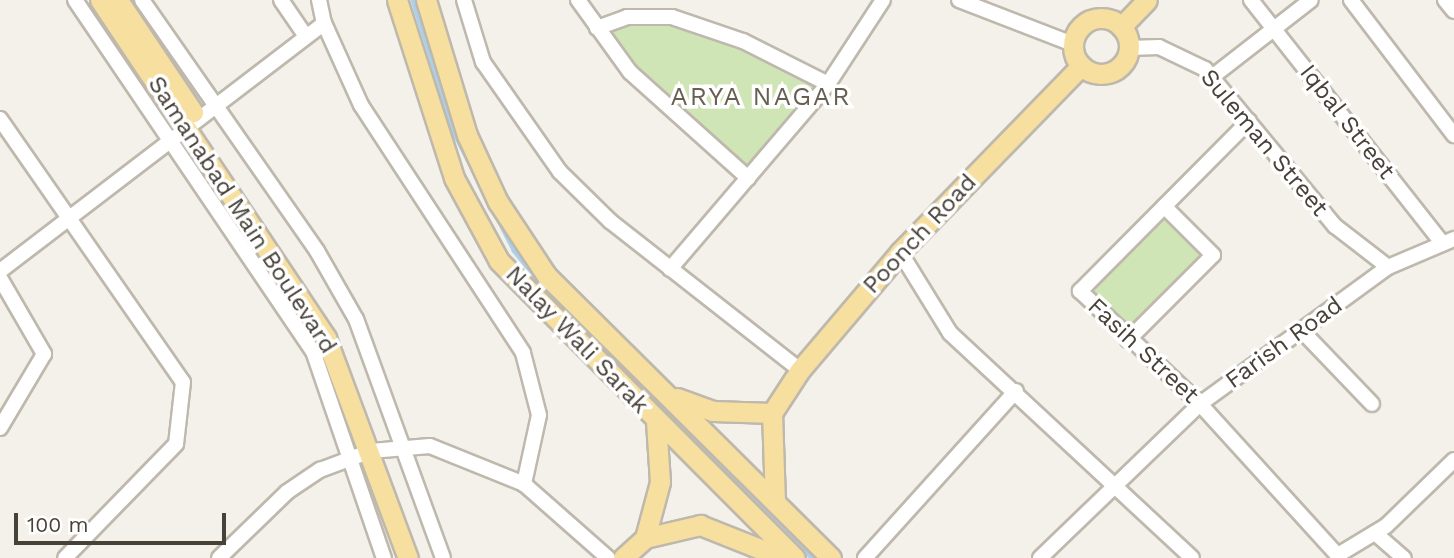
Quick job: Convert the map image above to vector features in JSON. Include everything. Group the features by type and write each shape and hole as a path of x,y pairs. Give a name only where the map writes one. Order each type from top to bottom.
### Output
{"main road":[{"name":"Samanabad Main Boulevard","path":"100,0 191,120"},
{"name":"Samanabad Main Boulevard","path":"118,0 320,327 408,558"},
{"name":"Nalay Wali Sarak","path":"397,0 454,178 479,228 538,306 795,558"},
{"name":"Nalay Wali Sarak","path":"426,0 467,135 498,202 547,276 663,388 831,558"},
{"path":"1121,27 1147,0"},
{"path":"1105,18 1121,27 1129,48 1111,72 1081,65 1073,44 1087,21 1105,18"},
{"name":"Poonch Road","path":"772,413 800,370 900,252 1081,65"},
{"path":"663,388 713,411 772,413 775,502"},
{"path":"645,538 660,482 656,422"},
{"name":"Samanabad Main Boulevard","path":"369,451 421,558"},
{"path":"623,558 645,538 700,525 718,527 783,558"}],"street":[{"path":"75,0 170,136 313,351 369,451 384,558"},
{"path":"142,0 317,250 356,319 406,447 443,558"},
{"path":"281,0 305,35"},
{"path":"319,0 324,23 361,105 523,353 539,415 524,484"},
{"path":"464,0 482,62 561,172 670,269 800,370"},
{"path":"578,0 597,28 681,123 748,178"},
{"path":"670,269 828,84 883,0"},
{"path":"959,0 1073,44"},
{"name":"Iqbal Street","path":"1251,0 1449,242"},
{"path":"1212,77 1311,0"},
{"path":"1351,0 1454,135"},
{"path":"1445,0 1454,11"},
{"path":"597,28 628,17 672,17 743,41 828,84"},
{"path":"0,271 213,103 324,23"},
{"name":"Suleman Street","path":"1129,48 1172,51 1212,77 1335,226 1388,267"},
{"path":"0,119 183,389 176,444 65,558"},
{"name":"Fasih Street","path":"1249,121 1080,291 1128,340 1200,404 1339,556"},
{"path":"1128,340 1213,255 1164,206"},
{"name":"Farish Road","path":"1040,558 1114,481 1200,404 1388,267 1449,242"},
{"path":"900,252 950,333 1114,481 1192,558"},
{"path":"0,278 44,354 0,428"},
{"path":"1302,331 1372,404"},
{"path":"864,558 1016,391"},
{"path":"219,558 287,492 369,451 406,447 458,453 524,484 608,558"},
{"path":"1339,556 1375,533 1432,488 1454,460"},
{"path":"1375,533 1404,558"}],"green space":[{"path":"649,18 680,23 831,84 748,188 626,65 599,29"},
{"path":"1164,206 1213,255 1128,340 1079,291"}],"waterway":[{"path":"413,0 455,134 514,250 559,307 813,558"}],"district":[{"name":"ARYA NAGAR","path":"761,97"}]}
